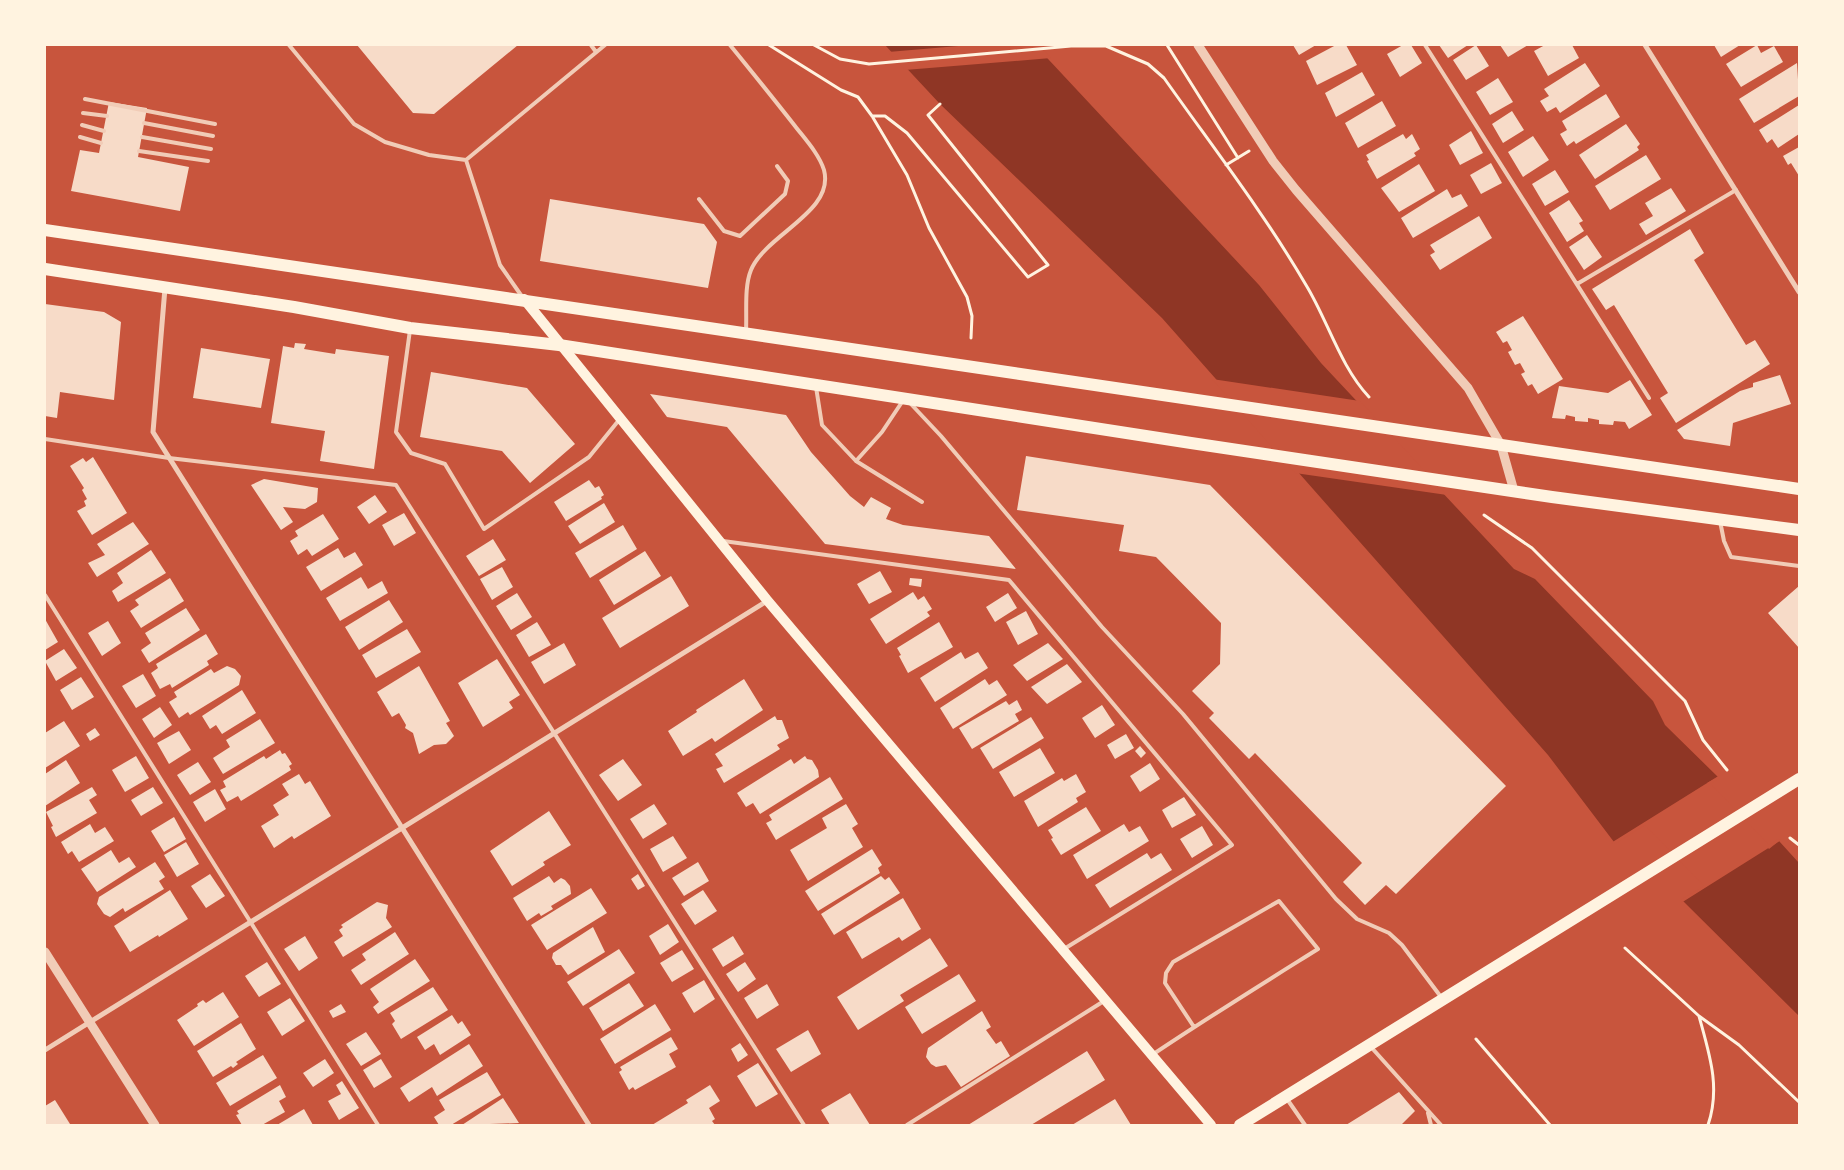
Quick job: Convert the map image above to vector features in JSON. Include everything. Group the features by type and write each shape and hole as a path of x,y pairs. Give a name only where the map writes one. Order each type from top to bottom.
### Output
{"main road":[{"path":"45,230 524,299 1146,394 1799,489"},
{"path":"45,269 294,307 410,328 559,345 1191,443 1514,491 1799,530"},
{"path":"524,299 619,420 767,600 1211,1125"},
{"path":"1240,1125 1799,779"}],"street":[{"path":"1198,45 1262,144 1296,190 1468,388 1501,445 1514,491"},
{"path":"1645,45 1737,189 1799,292"},
{"path":"165,287 153,432 589,1125"},
{"path":"45,1050 767,600"},
{"path":"45,952 155,1125"}],"lane":[{"path":"289,45 354,124 385,142 428,155 466,160 605,45"},
{"path":"591,45 596,52"},
{"path":"730,45 806,141 823,168 826,181 823,195 810,210 767,246 751,269 748,278 746,333"},
{"path":"1425,45 1649,398"},
{"path":"85,99 215,124"},
{"path":"83,113 107,116"},
{"path":"144,123 213,136"},
{"path":"82,125 104,130"},
{"path":"80,137 101,143"},
{"path":"142,137 210,149"},
{"path":"139,151 208,161"},
{"path":"466,160 500,265 524,299"},
{"path":"699,199 724,231 740,236 785,194 788,181 777,166"},
{"path":"1577,284 1737,189"},
{"path":"410,328 396,432 411,453 445,464 484,529 589,457 619,420"},
{"path":"815,385 822,425 856,461 922,502"},
{"path":"856,461 882,432 905,398 941,436 1102,627 1183,714 1336,899 1357,919 1390,933 1402,945 1442,1000"},
{"path":"45,439 168,458 396,485 804,1125"},
{"path":"1720,519 1724,541 1731,556 1799,566"},
{"path":"720,541 1009,580 1232,845 1063,950"},
{"path":"45,595 378,1125"},
{"path":"1152,1056 1194,1027 1318,949 1279,901 1173,962 1166,973 1165,983 1194,1027"},
{"path":"907,1125 1106,1000"},
{"path":"1369,1045 1441,1125"},
{"path":"1285,1097 1304,1125"},
{"path":"1427,1110 1431,1125"}],"path":[{"path":"769,45 841,90 858,97 872,116 907,175 929,228 967,296 972,316 971,338"},
{"path":"814,45 840,59 869,64 1070,46 1106,46 1148,64 1164,78 1282,244 1307,286 1356,383 1369,397"},
{"path":"1167,45 1238,158"},
{"path":"872,116 885,116 907,133 1028,277 1048,265 928,115 940,104"},
{"path":"1226,165 1262,144"},
{"path":"1484,515 1532,548 1685,701 1703,740 1726,770"},
{"path":"1790,838 1799,846"},
{"path":"1625,948 1698,1016 1739,1045 1799,1102"},
{"path":"1698,1016 1713,1065 1715,1091 1708,1125"},
{"path":"1476,1039 1550,1125"}],"shaded area":[{"path":"885,45 1035,45 1259,285 1321,363 1514,569 1535,579 1653,701 1665,725 1718,777 1707,783 1769,849 1779,841 1799,863 1799,1016 1683,901 1707,886 1646,822 1614,842 1548,755 1162,318 940,104"}],"pier":[{"path":"970,45 1039,45 1051,58 905,70 888,52"},
{"path":"1212,379 1360,401 1447,495 1295,473"},
{"path":"1720,775 1720,778 1711,784 1769,845 1778,839 1781,840 1681,903 1682,899 1704,886 1645,825 1615,844 1611,843"}],"building":[{"path":"357,45 518,45 434,114 413,113"},
{"path":"1293,45 1316,45 1299,55"},
{"path":"1336,45 1346,45 1357,65 1317,85 1306,61"},
{"path":"1403,45 1411,45 1422,63 1400,77 1387,54"},
{"path":"1439,45 1468,45 1448,58"},
{"path":"1476,45 1489,66 1466,80 1453,60"},
{"path":"1500,45 1528,45 1508,57"},
{"path":"1545,45 1572,45 1579,58 1548,76 1534,51"},
{"path":"1714,45 1740,45 1721,57"},
{"path":"1757,45 1761,53 1774,46 1783,62 1741,87 1726,64"},
{"path":"1585,63 1600,86 1560,113 1556,107 1547,112 1540,101 1549,96 1544,89"},
{"path":"1797,63 1799,96 1754,123 1739,99"},
{"path":"1362,72 1375,95 1336,117 1325,93"},
{"path":"1498,78 1513,102 1490,115 1476,92"},
{"path":"1606,94 1620,117 1576,144 1574,141 1567,146 1560,134 1567,130 1562,121"},
{"path":"1382,101 1396,126 1358,148 1345,123"},
{"path":"109,102 147,108 138,157 189,167 180,211 71,191 80,150 99,153"},
{"path":"1799,105 1799,134 1778,148 1772,139 1767,143 1759,130"},
{"path":"1512,111 1524,130 1503,143 1492,124"},
{"path":"1626,124 1640,144 1637,147 1639,150 1595,179 1579,155"},
{"path":"1471,131 1483,153 1460,165 1449,145"},
{"path":"1403,134 1406,139 1412,134 1420,149 1414,153 1416,156 1377,179 1367,161 1369,160 1366,155"},
{"path":"1533,136 1549,160 1523,177 1508,152"},
{"path":"1799,147 1799,176 1791,163 1788,165 1783,156"},
{"path":"1646,155 1661,179 1610,210 1595,186"},
{"path":"1491,163 1502,183 1481,194 1470,175"},
{"path":"1419,164 1435,191 1399,212 1381,188"},
{"path":"1555,170 1569,192 1545,206 1532,184"},
{"path":"1671,188 1686,211 1646,235 1639,224 1653,216 1645,203"},
{"path":"1447,189 1452,198 1461,194 1468,206 1413,238 1401,218"},
{"path":"550,199 704,224 717,242 708,288 540,261"},
{"path":"1569,200 1583,221 1579,223 1584,231 1567,242 1549,213"},
{"path":"1479,216 1492,238 1440,270 1430,255 1435,252 1430,245"},
{"path":"1690,229 1704,253 1694,260 1746,345 1755,340 1770,364 1676,423 1660,398 1668,393 1614,305 1606,310 1592,289"},
{"path":"1587,235 1602,257 1584,270 1569,247"},
{"path":"45,304 104,312 121,322 114,400 60,392 57,418 45,416"},
{"path":"1523,316 1563,379 1538,394 1532,384 1528,386 1521,374 1525,372 1520,363 1515,365 1508,352 1512,350 1507,341 1503,343 1496,332"},
{"path":"295,343 306,344 304,349 335,354 336,349 389,356 374,469 320,461 325,431 271,423 283,346 294,348"},
{"path":"201,348 270,359 261,408 193,398"},
{"path":"431,372 527,388 575,444 530,483 502,451 420,437"},
{"path":"1780,375 1791,404 1733,423 1730,446 1684,439 1677,430 1740,391 1753,387 1753,383"},
{"path":"1630,380 1652,415 1629,429 1625,422 1614,421 1613,425 1599,424 1599,420 1588,418 1588,422 1575,421 1575,417 1566,415 1565,419 1552,418 1559,386 1608,393"},
{"path":"650,394 786,415 811,452 850,496 864,507 871,497 891,508 886,519 903,525 989,536 1016,569 825,544 727,427 667,417"},
{"path":"1026,456 1210,485 1506,786 1396,894 1386,885 1365,905 1343,882 1362,863 1255,753 1249,759 1209,718 1214,713 1192,691 1220,664 1221,623 1156,557 1119,551 1124,525 1017,510"},
{"path":"93,457 127,513 92,535 77,511 86,506 84,501 87,499 82,490 84,488 70,466 83,458 86,462"},
{"path":"264,479 318,488 317,502 305,509 283,507 293,522 281,530 251,485"},
{"path":"589,480 595,488 599,486 604,495 601,497 602,499 566,521 554,502"},
{"path":"375,495 387,512 369,524 357,507"},
{"path":"604,503 615,522 580,544 568,526"},
{"path":"404,513 416,533 394,546 382,525"},
{"path":"323,514 339,539 312,556 307,549 298,555 290,541 298,536 295,531"},
{"path":"133,522 149,544 97,577 88,563 105,555 97,544"},
{"path":"623,525 637,549 590,578 575,553"},
{"path":"493,539 506,560 479,576 466,556"},
{"path":"338,548 344,558 355,552 363,565 321,591 306,567"},
{"path":"151,550 166,573 118,602 112,591 123,583 117,573"},
{"path":"645,551 661,576 614,605 599,580"},
{"path":"502,567 513,587 492,600 480,579"},
{"path":"880,571 892,592 869,604 857,584"},
{"path":"671,576 689,606 620,648 602,618"},
{"path":"361,577 368,589 382,581 388,593 340,621 326,598"},
{"path":"170,578 184,601 141,628 130,611 139,605 135,600"},
{"path":"910,578 922,579 921,587 909,585"},
{"path":"1799,586 1799,648 1768,613"},
{"path":"913,592 918,600 924,596 932,609 927,612 930,616 886,644 870,619"},
{"path":"517,593 532,617 511,630 496,606"},
{"path":"1008,593 1017,608 995,622 986,607"},
{"path":"389,600 403,622 359,650 345,627"},
{"path":"186,608 200,630 149,663 141,650 151,643 145,633"},
{"path":"1026,611 1038,634 1018,645 1006,622"},
{"path":"45,619 58,642 45,650"},
{"path":"108,621 121,643 102,656 88,633"},
{"path":"537,622 551,645 529,657 516,635"},
{"path":"939,622 953,647 908,673 897,648"},
{"path":"407,629 421,652 376,678 362,655"},
{"path":"206,634 218,654 207,661 209,665 172,688 170,684 160,689 151,673 158,668 156,664"},
{"path":"564,643 576,665 544,684 531,662"},
{"path":"1048,643 1063,659 1027,681 1013,665"},
{"path":"64,649 77,668 56,681 45,661"},
{"path":"961,652 965,659 978,652 988,668 935,702 920,678"},
{"path":"497,659 520,695 509,702 513,708 483,727 458,683"},
{"path":"1067,664 1082,682 1047,704 1031,687"},
{"path":"227,666 235,669 241,676 239,685 190,715 188,712 179,718 169,702 177,697 174,692 211,669 214,673"},
{"path":"419,666 450,721 446,723 454,736 446,744 434,745 419,754 413,733 405,728 406,725 399,713 392,717 377,692"},
{"path":"143,674 156,696 136,708 122,686"},
{"path":"81,677 94,697 72,710 60,690"},
{"path":"744,679 763,710 715,742 712,738 683,756 668,731 697,712 696,710"},
{"path":"985,679 989,685 997,680 1007,695 953,729 940,708"},
{"path":"242,690 256,713 222,734 216,725 210,729 202,716"},
{"path":"1017,700 1022,710 1015,714 1019,721 972,749 959,728 1006,701 1009,705"},
{"path":"1102,705 1115,725 1095,738 1082,718"},
{"path":"160,707 172,725 154,738 142,719"},
{"path":"775,716 777,720 782,720 789,738 777,745 780,749 724,783 716,769 723,766 715,754"},
{"path":"1031,717 1044,738 993,769 980,748"},
{"path":"260,719 275,743 223,774 213,758 230,747 226,740"},
{"path":"64,721 80,746 45,768 45,733"},
{"path":"95,728 100,735 90,741 86,734"},
{"path":"179,731 191,750 169,764 157,743"},
{"path":"1126,734 1134,748 1115,759 1107,745"},
{"path":"1140,746 1146,753 1141,758 1135,751"},
{"path":"1040,748 1055,773 1014,797 999,772"},
{"path":"280,750 282,754 285,753 292,764 289,766 291,770 241,801 238,796 227,802 220,790 226,787 223,781 264,756 266,759"},
{"path":"136,756 149,778 125,792 112,770"},
{"path":"805,756 807,759 812,760 818,770 819,777 760,814 753,803 746,807 737,793 791,759 794,764"},
{"path":"623,759 642,785 618,801 599,775"},
{"path":"66,760 80,783 45,806 45,774"},
{"path":"198,762 211,782 190,795 177,775"},
{"path":"1150,763 1160,779 1140,792 1130,776"},
{"path":"299,774 305,784 310,781 331,816 294,839 292,836 274,848 261,826 279,815 273,805 289,795 282,784"},
{"path":"1076,774 1086,792 1076,798 1078,802 1038,827 1024,801 1062,778 1064,781"},
{"path":"830,777 843,799 776,840 766,823 772,820 769,815"},
{"path":"92,787 97,795 89,800 97,813 56,837 46,812"},
{"path":"153,787 163,803 141,816 131,800"},
{"path":"215,789 226,809 205,822 193,802"},
{"path":"1184,797 1196,815 1172,828 1162,810"},
{"path":"654,804 667,824 643,839 630,819"},
{"path":"846,804 858,824 852,828 863,847 808,881 790,850 827,828 822,818"},
{"path":"1086,807 1101,831 1061,855 1048,830"},
{"path":"549,811 571,845 543,862 545,865 512,886 490,851"},
{"path":"174,817 186,839 164,852 151,831"},
{"path":"90,824 95,833 105,827 114,841 79,862 72,851 68,854 61,842"},
{"path":"1124,824 1129,832 1140,826 1149,841 1087,879 1073,855"},
{"path":"1202,826 1213,845 1192,858 1180,839"},
{"path":"673,836 687,858 663,872 650,849"},
{"path":"186,842 199,864 177,877 164,855"},
{"path":"872,849 882,865 878,868 880,873 818,911 805,891"},
{"path":"111,850 119,863 129,857 136,867 97,892 81,869"},
{"path":"1147,853 1151,859 1161,853 1172,870 1110,908 1095,885"},
{"path":"155,862 165,877 159,881 164,889 125,912 123,908 110,917 104,914 97,904 99,897"},
{"path":"698,862 709,881 684,896 672,878"},
{"path":"210,874 225,896 206,908 191,886"},
{"path":"638,874 645,886 638,890 631,879"},
{"path":"549,876 554,883 561,878 565,880 570,886 571,894 551,906 553,909 541,916 539,913 527,921 513,898"},
{"path":"881,876 885,880 889,877 900,893 834,935 821,914"},
{"path":"591,888 607,913 547,950 531,925"},
{"path":"170,890 188,919 130,952 114,926"},
{"path":"703,890 717,911 695,925 681,904"},
{"path":"903,898 921,929 902,941 899,937 862,959 846,932"},
{"path":"377,902 388,905 386,918 392,927 343,957 334,942 343,936 339,930 343,927 341,925"},
{"path":"668,924 679,942 660,955 649,936"},
{"path":"593,927 605,952 568,975 561,965 556,965 552,958 553,953"},
{"path":"395,932 409,954 361,985 351,970 366,960 362,954"},
{"path":"305,936 318,958 299,971 284,949"},
{"path":"733,936 744,954 723,967 712,949"},
{"path":"930,938 948,966 900,995 904,1001 858,1030 837,997"},
{"path":"619,949 635,973 583,1006 567,982"},
{"path":"682,950 694,969 672,982 660,963"},
{"path":"415,959 430,981 378,1014 373,1007 379,1002 370,989"},
{"path":"267,962 281,984 259,997 245,976"},
{"path":"745,962 756,979 738,992 726,974"},
{"path":"959,974 976,1001 922,1034 905,1007"},
{"path":"704,980 715,999 694,1013 682,993"},
{"path":"629,983 644,1006 603,1031 589,1008"},
{"path":"767,984 779,1005 757,1019 744,998"},
{"path":"433,987 448,1010 401,1039 392,1024 395,1021 390,1013"},
{"path":"223,992 239,1017 194,1046 177,1020 198,1006 197,1004 203,1000 206,1003"},
{"path":"290,998 305,1021 282,1036 267,1012"},
{"path":"341,1004 346,1012 333,1018 329,1011"},
{"path":"655,1004 671,1030 615,1064 600,1039"},
{"path":"982,1011 991,1027 986,1030 996,1044 1001,1041 1010,1056 961,1087 946,1065 936,1067 931,1064 926,1057 928,1048"},
{"path":"452,1015 458,1024 462,1021 471,1035 440,1055 434,1044 425,1050 417,1037"},
{"path":"241,1023 256,1049 236,1062 238,1064 233,1068 231,1066 213,1077 197,1051"},
{"path":"808,1030 821,1054 791,1072 776,1049"},
{"path":"366,1032 381,1054 361,1066 346,1044"},
{"path":"671,1037 678,1049 669,1054 676,1067 635,1090 633,1087 629,1090 619,1072 622,1070 620,1067"},
{"path":"740,1043 748,1055 738,1062 731,1049"},
{"path":"469,1044 483,1066 437,1096 432,1087 409,1102 400,1088"},
{"path":"1087,1051 1105,1080 1031,1125 968,1125"},
{"path":"263,1055 277,1078 230,1106 216,1083"},
{"path":"325,1059 334,1073 313,1087 303,1073"},
{"path":"381,1059 392,1077 374,1088 363,1070"},
{"path":"758,1063 778,1094 756,1107 737,1076"},
{"path":"487,1072 501,1095 451,1125 439,1125 434,1117 445,1110 439,1100"},
{"path":"342,1081 359,1108 339,1120 328,1101 341,1094 336,1085"},
{"path":"280,1085 286,1097 279,1101 285,1112 262,1125 242,1125 236,1115 239,1114 237,1111"},
{"path":"710,1085 720,1101 709,1108 715,1119 712,1121 715,1125 652,1125 688,1103 686,1100"},
{"path":"1399,1092 1415,1111 1401,1125 1346,1125"},
{"path":"850,1093 870,1125 830,1125 821,1110"},
{"path":"503,1098 519,1123 462,1125"},
{"path":"1115,1099 1131,1125 1072,1125"},
{"path":"55,1100 70,1124 45,1125 45,1106"},
{"path":"304,1109 313,1125 277,1125"}]}
